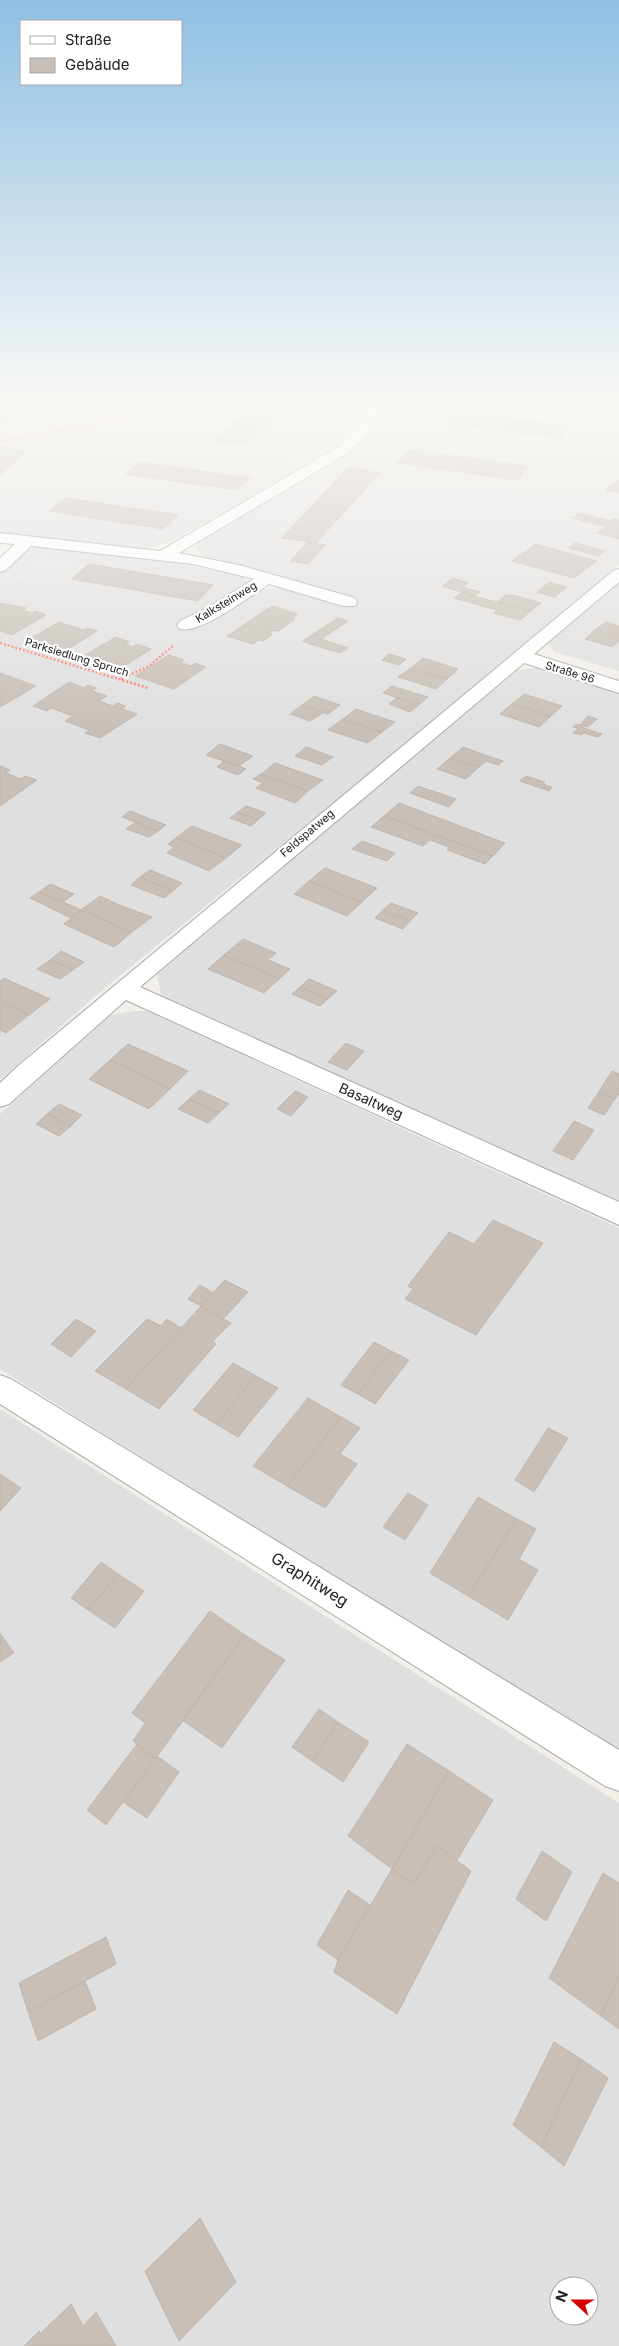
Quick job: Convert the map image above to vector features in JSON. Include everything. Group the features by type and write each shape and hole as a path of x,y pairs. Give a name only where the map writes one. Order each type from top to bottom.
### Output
{"street":[{"path":"164,555 234,513"},
{"name":"Kalksteinweg","path":"0,538 164,555 225,566 349,602"},
{"path":"0,567 28,540"},
{"name":"Feldspatweg","path":"0,1098 123,989 619,574"},
{"name":"Kalksteinweg","path":"186,625 211,613 267,578"},
{"name":"Straße 96","path":"521,656 619,686"},
{"name":"Basaltweg","path":"123,989 619,1214"},
{"name":"Graphitweg","path":"0,1388 619,1772"}],"path":[{"name":"Parksiedlung Spruch","path":"0,642 148,688"},
{"path":"121,680 166,655 174,645"}],"shaded area":[{"path":"0,513 220,513 170,542 147,548 0,534"},
{"path":"246,513 619,513 619,565 460,699 100,992 0,1080 0,585 2,583 0,583 0,573 25,552 34,548 46,547 162,560 213,570 243,577 247,582 245,585 260,589 282,588 348,607 358,599 274,574 209,559 198,552 197,546 203,539"},
{"path":"39,555 87,564 60,587 11,579"},
{"path":"619,581 619,671 555,652 547,641"},
{"path":"537,668 619,693 619,1203 161,995 157,974 514,670"},
{"path":"147,1011 619,1228 619,1754 0,1369 0,1114 111,1015"},
{"path":"0,1409 619,1803 619,2346 0,2346"}],"building":[{"path":"65,513 178,515 163,529"},
{"path":"305,513 343,513 316,543 282,538"},
{"path":"582,513 610,521 612,519 619,520 619,530 572,518"},
{"path":"606,527 619,530 619,539 597,533"},
{"path":"308,542 325,545 308,564 290,561"},
{"path":"575,543 587,546 581,551 569,548"},
{"path":"535,544 597,561 574,578 512,561"},
{"path":"587,546 605,551 599,556 581,551"},
{"path":"89,564 213,585 198,601 72,579"},
{"path":"453,578 468,583 462,587 480,592 475,596 442,586"},
{"path":"549,582 567,587 561,592 543,587"},
{"path":"543,587 561,592 555,597 537,592"},
{"path":"462,592 473,596 465,601 454,598"},
{"path":"506,595 513,595 541,603 531,611 497,602"},
{"path":"473,596 489,600 482,606 465,601"},
{"path":"489,600 531,611 520,620 494,613 497,610 482,606"},
{"path":"0,603 26,608 22,610 32,613 36,611 46,615 12,635 0,631"},
{"path":"272,606 298,614 292,618 295,619 278,631 274,630 269,634 272,635 263,641 259,640 253,644 227,636"},
{"path":"338,618 348,621 330,633 321,629"},
{"path":"59,622 83,630 87,628 97,631 64,652 28,640"},
{"path":"606,622 619,626 619,637 595,630"},
{"path":"321,629 330,633 313,645 303,641"},
{"path":"595,630 619,637 619,641 612,647 585,639"},
{"path":"116,637 129,642 125,644 133,647 137,644 151,649 118,670 103,665 99,668 91,665 95,663 80,658"},
{"path":"321,639 348,648 340,653 313,645"},
{"path":"389,654 406,659 399,665 382,660"},
{"path":"169,655 184,660 180,662 191,666 195,663 206,667 174,689 135,676"},
{"path":"423,658 458,669 447,679 411,668"},
{"path":"411,668 447,679 436,689 398,677"},
{"path":"0,673 36,686 0,707"},
{"path":"69,682 84,688 88,685 96,688 92,691 107,696 99,701 113,706 117,703 126,706 122,709 137,714 100,738 85,733 89,730 65,721 73,716 51,708 47,711 33,706"},
{"path":"392,686 428,697 419,705 383,693"},
{"path":"524,694 562,706 551,716 512,704"},
{"path":"314,696 340,705 328,714 302,705"},
{"path":"397,698 419,705 410,712 389,704"},
{"path":"512,704 551,716 539,727 500,714"},
{"path":"302,705 324,712 310,721 290,714"},
{"path":"356,709 395,722 382,732 343,719"},
{"path":"588,716 597,719 588,727 580,725"},
{"path":"343,719 382,732 368,743 328,730"},
{"path":"576,724 602,734 598,737 584,733 582,735 573,733 578,728 573,727"},
{"path":"220,744 253,756 239,766 206,755"},
{"path":"306,747 333,757 322,765 295,756"},
{"path":"463,747 503,761 498,765 486,761 479,767 450,758"},
{"path":"450,758 479,767 466,779 437,769"},
{"path":"224,761 246,769 238,775 217,767"},
{"path":"275,763 323,780 308,791 261,774"},
{"path":"0,766 10,770 6,773 21,779 25,776 37,780 0,806"},
{"path":"261,774 308,791 295,803 256,788 263,783 253,779"},
{"path":"526,776 545,782 543,784 552,787 549,791 520,781"},
{"path":"418,786 456,799 449,807 410,793"},
{"path":"399,803 505,843 493,856 384,816"},
{"path":"246,806 266,813 258,820 238,812"},
{"path":"130,811 166,825 158,831 122,817"},
{"path":"238,812 258,820 251,826 230,818"},
{"path":"384,816 493,856 485,864 447,850 449,847 430,840 423,846 371,827"},
{"path":"136,822 158,831 149,837 126,829"},
{"path":"192,826 242,845 226,858 176,838"},
{"path":"176,838 226,858 209,871 167,853 174,847 168,844"},
{"path":"362,841 395,853 387,861 352,849"},
{"path":"325,868 377,888 362,902 309,881"},
{"path":"150,870 182,883 173,891 140,877"},
{"path":"140,877 173,891 164,898 131,885"},
{"path":"309,881 362,902 347,916 294,894"},
{"path":"50,884 74,894 63,902 39,892"},
{"path":"39,892 81,910 71,918 30,898"},
{"path":"100,896 152,917 132,932 81,910"},
{"path":"391,903 418,913 410,921 383,910"},
{"path":"81,910 132,932 114,947 64,924"},
{"path":"383,910 410,921 403,929 375,918"},
{"path":"243,939 276,953 268,960 290,969 279,979 224,955"},
{"path":"61,951 84,962 73,970 50,960"},
{"path":"224,955 279,979 264,993 208,969"},
{"path":"50,960 73,970 60,979 37,969"},
{"path":"4,978 50,999 29,1015 0,1001 0,981"},
{"path":"309,979 337,991 328,999 300,987"},
{"path":"300,987 328,999 320,1006 292,994"},
{"path":"0,1001 29,1015 6,1033 0,1030"},
{"path":"346,1043 364,1051 347,1070 328,1062"},
{"path":"128,1044 188,1071 170,1089 110,1060"},
{"path":"110,1060 170,1089 149,1109 89,1079"},
{"path":"612,1071 619,1074 619,1094 615,1099 598,1093"},
{"path":"200,1090 229,1104 219,1113 189,1099"},
{"path":"295,1091 308,1097 291,1116 277,1109"},
{"path":"598,1093 615,1099 604,1115 588,1108"},
{"path":"189,1099 219,1113 208,1123 178,1109"},
{"path":"59,1104 82,1115 71,1126 47,1114"},
{"path":"47,1114 71,1126 59,1136 36,1124"},
{"path":"574,1121 594,1130 573,1160 553,1151"},
{"path":"493,1220 543,1243 476,1335 405,1299 413,1289 408,1286 449,1232 474,1244"},
{"path":"225,1280 248,1292 223,1319 201,1306"},
{"path":"200,1285 213,1293 201,1306 188,1299"},
{"path":"201,1306 231,1323 213,1341 216,1344 159,1409 126,1389"},
{"path":"76,1319 96,1331 71,1357 51,1344"},
{"path":"147,1319 161,1326 167,1319 181,1328 126,1389 95,1371"},
{"path":"374,1342 391,1351 358,1394 341,1385"},
{"path":"391,1351 409,1360 375,1404 358,1394"},
{"path":"233,1363 256,1376 216,1424 193,1410"},
{"path":"256,1376 278,1388 238,1437 216,1424"},
{"path":"308,1398 341,1417 287,1486 253,1466"},
{"path":"341,1417 360,1428 340,1454 357,1464 325,1508 287,1486"},
{"path":"548,1428 568,1438 534,1492 515,1480"},
{"path":"0,1474 21,1488 0,1511"},
{"path":"408,1493 428,1505 405,1540 383,1527"},
{"path":"478,1497 517,1519 468,1596 430,1573"},
{"path":"517,1519 536,1529 519,1559 538,1570 508,1620 468,1596"},
{"path":"101,1562 118,1574 88,1610 71,1598"},
{"path":"118,1574 144,1591 115,1628 88,1610"},
{"path":"210,1611 245,1635 155,1759 133,1741 145,1723 132,1713"},
{"path":"0,1633 14,1653 0,1662"},
{"path":"245,1635 285,1660 222,1748 182,1720"},
{"path":"319,1709 338,1722 312,1761 292,1747"},
{"path":"338,1722 369,1742 343,1782 312,1761"},
{"path":"137,1744 155,1759 106,1825 87,1810"},
{"path":"407,1744 449,1771 392,1869 348,1836"},
{"path":"157,1756 179,1772 147,1818 123,1802"},
{"path":"449,1771 493,1800 457,1860 437,1846 413,1885 392,1869"},
{"path":"437,1846 471,1871 397,2014 334,1972 338,1960 392,1869 413,1885"},
{"path":"542,1851 572,1872 546,1921 516,1899"},
{"path":"603,1873 619,1883 619,1976 601,2016 549,1978"},
{"path":"348,1890 370,1905 338,1960 317,1945"},
{"path":"106,1937 116,1964 28,2012 19,1983"},
{"path":"619,1976 619,2029 601,2016"},
{"path":"85,1981 96,2009 38,2041 28,2012"},
{"path":"554,2042 581,2059 541,2147 513,2125"},
{"path":"581,2059 608,2078 564,2166 541,2147"},
{"path":"200,2218 218,2250 162,2307 145,2271"},
{"path":"218,2250 236,2282 179,2341 162,2307"},
{"path":"71,2304 83,2326 96,2312 116,2346 24,2346 39,2331 40,2334"}]}
